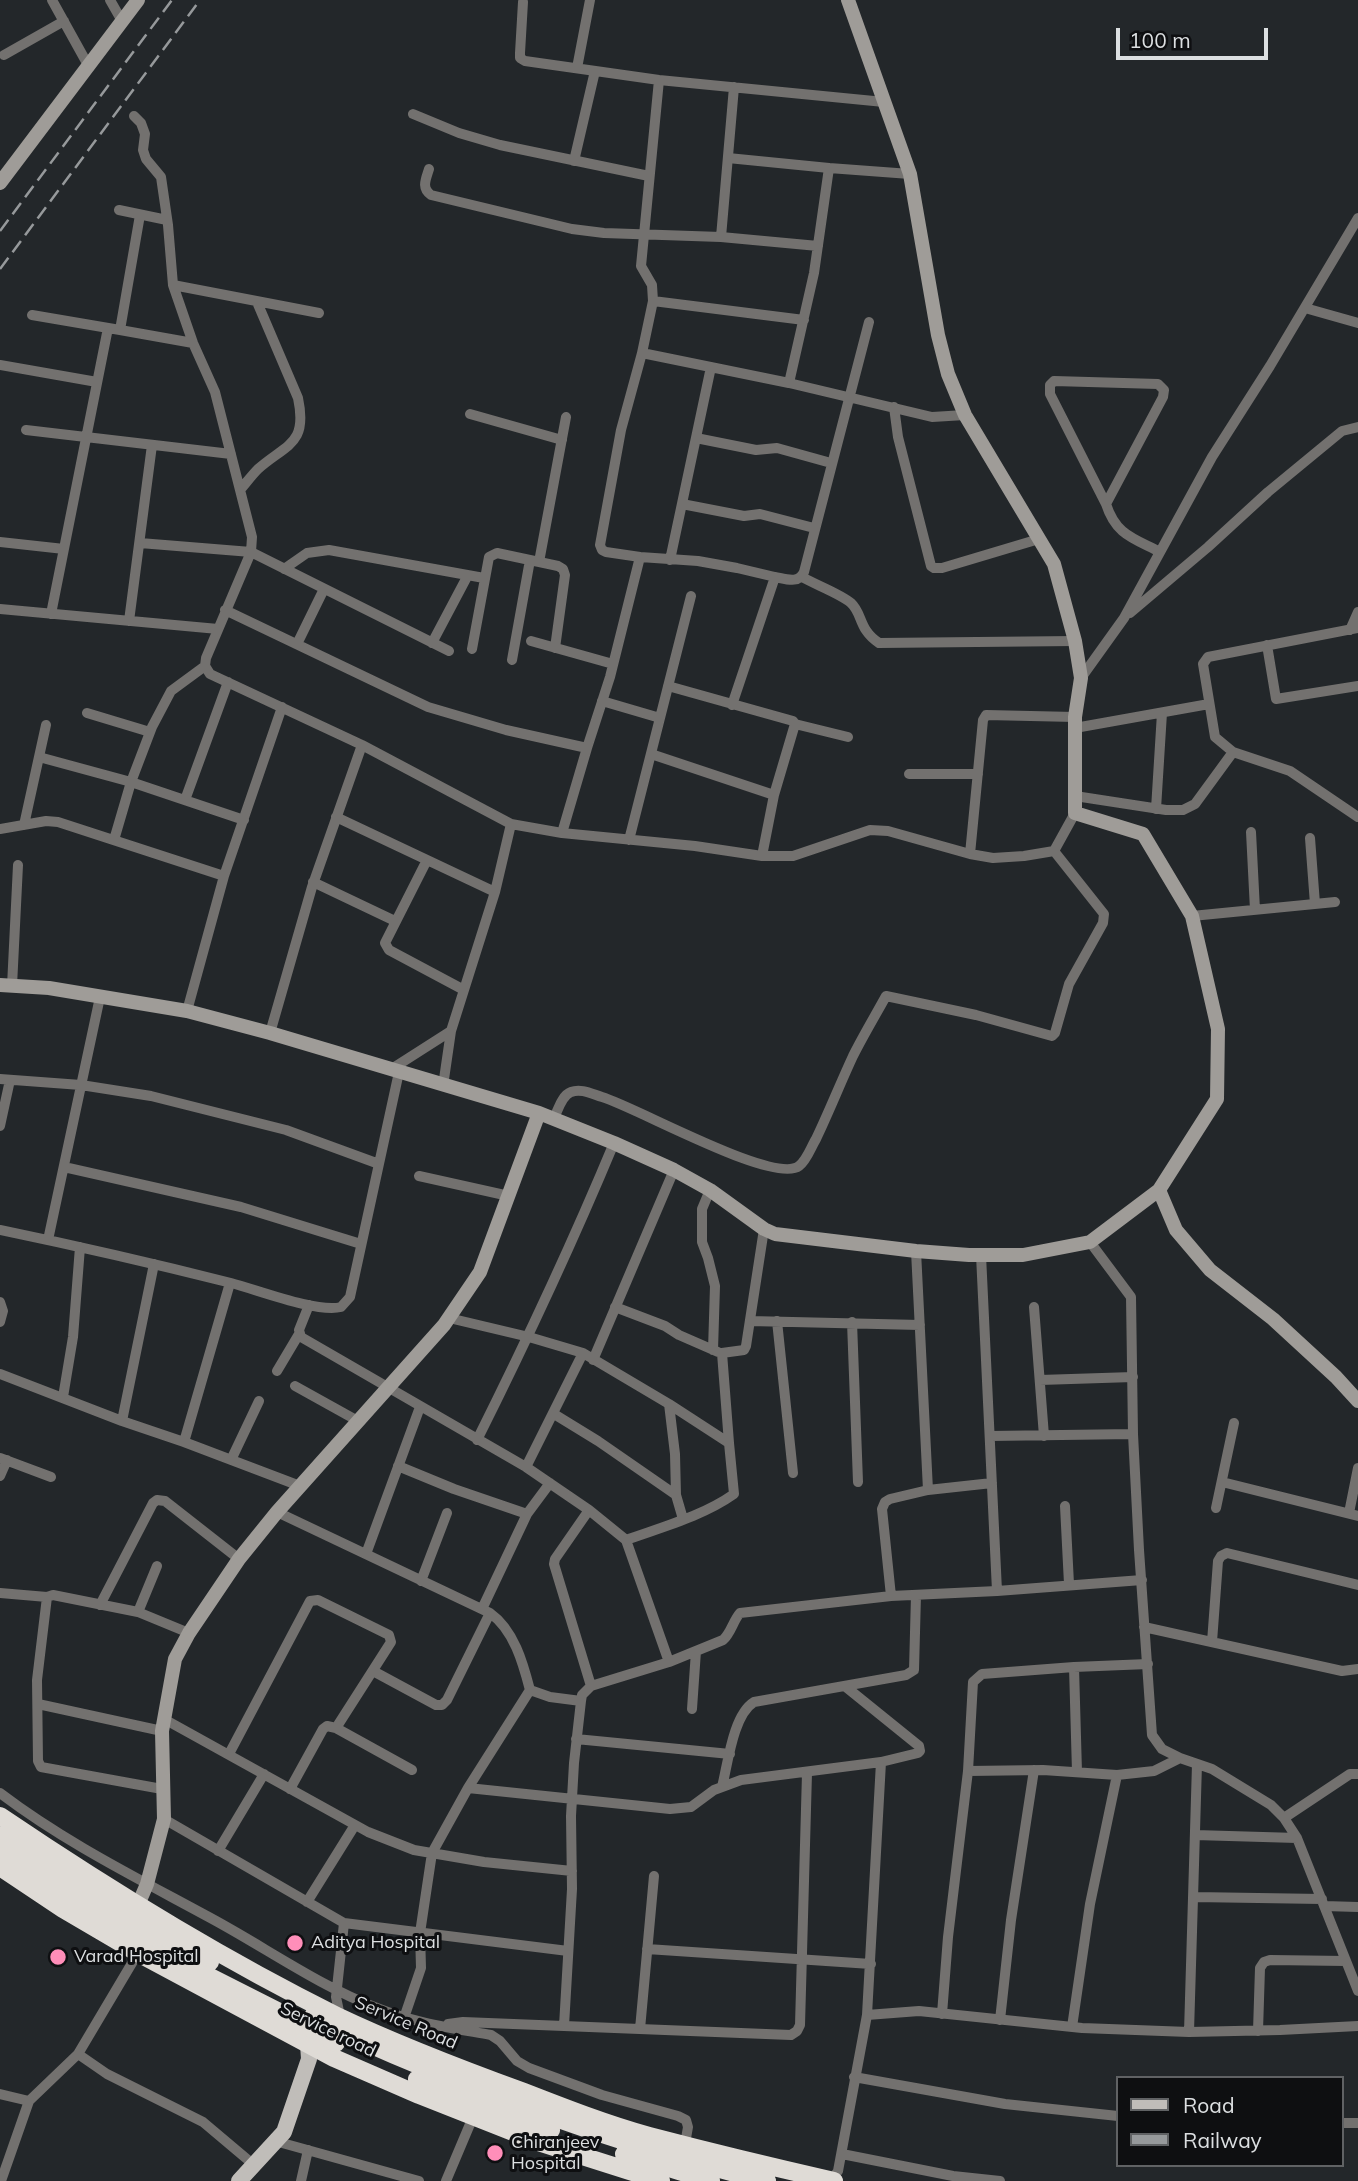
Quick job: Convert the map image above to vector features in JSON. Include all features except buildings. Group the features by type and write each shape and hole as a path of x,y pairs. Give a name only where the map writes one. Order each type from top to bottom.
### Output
{"highway":[{"name":"Service Road","path":"0,1816 218,1954 323,2030 469,2072 578,2113 649,2136 762,2166 835,2179"},
{"path":"0,1836 145,1926 323,2030 584,2129 670,2156 767,2181"},
{"path":"0,1850 147,1945 478,2105 711,2181"},
{"name":"Service road","path":"0,1867 63,1909 138,1953 323,2030 419,2095 642,2179 661,2181"}],"main road":[{"path":"239,2181 284,2132 323,2030"}],"street":[{"path":"52,0 88,65"},
{"path":"110,0 122,21"},
{"path":"0,183 138,0"},
{"path":"577,68 590,0"},
{"path":"848,0 909,174 938,335 948,374 965,415 1054,564 1076,641 1081,678 1075,723 1075,813 1054,851"},
{"path":"523,2 520,58 659,80 884,102"},
{"path":"1,55 64,21"},
{"path":"574,161 595,71"},
{"path":"659,80 640,266 652,285 653,301 621,429 600,545 602,550 640,557 711,563 797,580 802,577 869,322"},
{"path":"722,237 734,87"},
{"path":"413,114 459,133 490,142 649,176"},
{"path":"114,840 131,782 150,732 171,691 205,666 225,610 251,552 252,537 215,392 193,343 173,285 161,177 146,159 143,150 145,134 141,123 134,116"},
{"path":"728,158 909,174"},
{"path":"789,383 818,246 829,168"},
{"path":"429,169 425,186 431,195 572,229 604,233 722,237 818,246"},
{"path":"119,211 167,220"},
{"path":"120,330 141,215"},
{"path":"1081,678 1124,618 1212,457 1358,218"},
{"path":"173,285 319,313"},
{"path":"653,301 804,320"},
{"path":"240,490 259,468 292,445 301,411 257,302"},
{"path":"1305,308 1358,323"},
{"path":"32,315 193,343"},
{"path":"51,614 108,328"},
{"path":"642,353 849,396 932,417 965,415"},
{"path":"0,365 96,382"},
{"path":"670,560 711,367"},
{"path":"1106,503 1163,397 1164,390 1158,384 1054,382 1050,385 1050,394 1106,503 1111,519 1118,528 1160,552"},
{"path":"894,407 898,438 931,566 942,568 1039,540"},
{"path":"470,414 562,440"},
{"path":"512,660 566,417"},
{"path":"1124,618 1342,431 1358,427"},
{"path":"26,430 231,454"},
{"path":"696,438 756,450 777,448 831,463"},
{"path":"130,621 152,445"},
{"path":"682,504 744,516 760,514 814,528"},
{"path":"0,542 64,549"},
{"path":"140,543 251,552 449,651"},
{"path":"284,569 307,554 329,550 484,578"},
{"path":"472,649 489,557 497,553 564,569 555,648"},
{"path":"562,833 613,664 640,557"},
{"path":"432,643 468,575"},
{"path":"732,705 775,577"},
{"path":"802,577 852,604 863,628 879,643 1076,641"},
{"path":"298,644 324,589"},
{"path":"629,840 691,596"},
{"path":"0,609 218,629"},
{"path":"225,610 428,707 506,730 587,748"},
{"path":"1358,612 1354,629 1208,657 1203,664 1215,737 1233,752 1290,771 1358,817"},
{"path":"531,641 613,664"},
{"path":"1267,645 1276,699 1358,686"},
{"path":"205,666 210,674 362,745 511,824 562,833 695,846 762,856 793,856 870,830 888,831 993,858 1054,851"},
{"path":"186,800 228,682"},
{"path":"668,686 848,737"},
{"path":"602,701 660,718"},
{"path":"970,854 983,720 986,715 1075,723 1161,713 1209,704"},
{"path":"187,1011 225,876 282,707"},
{"path":"86,713 150,732"},
{"path":"1156,808 1161,713"},
{"path":"762,856 774,795 795,724"},
{"path":"24,825 46,725"},
{"path":"270,1033 313,882 362,745"},
{"path":"1075,796 1183,810 1195,804 1233,752"},
{"path":"651,754 774,795"},
{"path":"39,757 131,782 244,820"},
{"path":"909,774 978,774"},
{"path":"18,865 6,985 49,988 187,1011 539,1113 674,1170 710,1190 764,1230 775,1234 916,1251 1023,1255 1090,1242 1159,1190 1217,1099 1218,1028 1192,916 1143,834 1075,813"},
{"path":"336,817 495,892"},
{"path":"0,829 46,821 58,822 225,876"},
{"path":"443,1086 451,1031 495,892 511,824"},
{"path":"1251,832 1255,910"},
{"path":"1310,838 1315,904"},
{"path":"554,1118 569,1092 582,1091 614,1100 742,1159 783,1170 792,1169 803,1162 809,1151 853,1057 886,996 976,1014 1052,1035 1055,1033 1069,984 1103,923 1104,914 1054,851"},
{"path":"427,860 385,943 389,950 464,990"},
{"path":"313,882 395,921"},
{"path":"1192,916 1335,902"},
{"path":"48,1240 100,997"},
{"path":"0,1230 154,1264 309,1305 336,1308 345,1304 350,1297 379,1164 394,1071 451,1031"},
{"path":"0,1125 5,1080 81,1085 151,1096 286,1130 379,1164"},
{"path":"138,1905 147,1884 164,1819 163,1725 175,1659 239,1559 277,1512 449,1318 480,1272 539,1113"},
{"path":"477,1440 575,1238 614,1143"},
{"path":"64,1167 241,1207 361,1244"},
{"path":"593,1360 674,1170"},
{"path":"419,1176 509,1196"},
{"path":"626,1540 682,1519 734,1494 718,1351 715,1286 702,1242 702,1209 710,1190"},
{"path":"1159,1190 1176,1230 1210,1270 1273,1319 1358,1401"},
{"path":"615,1307 665,1326 679,1335 718,1351 744,1350 764,1230"},
{"path":"1090,1242 1131,1297 1133,1434 1152,1735 1162,1749 1180,1759 1212,1769 1271,1805 1284,1818 1297,1838 1357,1987"},
{"path":"63,1397 73,1337 80,1247"},
{"path":"916,1251 928,1490"},
{"path":"981,1255 997,1591"},
{"path":"122,1421 154,1264"},
{"path":"184,1441 230,1283"},
{"path":"0,1302 3,1311 0,1322"},
{"path":"277,1371 299,1334 309,1305"},
{"path":"1034,1307 1044,1436"},
{"path":"449,1318 583,1353 729,1443"},
{"path":"750,1321 920,1325"},
{"path":"777,1321 793,1473"},
{"path":"852,1322 858,1482"},
{"path":"299,1334 301,1338 526,1467 589,1510 626,1540 669,1662"},
{"path":"526,1467 583,1353"},
{"path":"0,1374 300,1486"},
{"path":"1040,1380 1133,1377"},
{"path":"295,1386 358,1421"},
{"path":"231,1460 259,1401"},
{"path":"669,1404 675,1454 676,1495 682,1519"},
{"path":"366,1553 420,1407"},
{"path":"554,1413 676,1495"},
{"path":"1216,1508 1234,1423"},
{"path":"990,1436 1133,1434"},
{"path":"0,1476 4,1459 51,1477"},
{"path":"398,1466 527,1514"},
{"path":"1222,1482 1354,1514 1358,1468"},
{"path":"373,1671 436,1705 442,1705 447,1700 527,1514 550,1483"},
{"path":"891,1596 882,1509 886,1502 928,1490 992,1483"},
{"path":"100,1605 157,1500 165,1501 239,1559"},
{"path":"1065,1506 1069,1584"},
{"path":"589,1510 554,1564 591,1686"},
{"path":"277,1512 498,1618 521,1656 530,1690 468,1788 432,1853 420,1933 421,1968 404,2018"},
{"path":"421,1581 447,1513"},
{"path":"1212,1642 1218,1561 1227,1553 1358,1585"},
{"path":"138,1612 157,1566"},
{"path":"564,2026 572,1871 571,1799 581,1700 591,1686 669,1662 723,1640 740,1613 891,1596 1142,1580"},
{"path":"0,1593 47,1597 54,1595 138,1612 190,1633"},
{"path":"722,1787 735,1733 746,1707 754,1702 906,1675 914,1670 916,1595"},
{"path":"47,1597 37,1680 38,1761 41,1767 44,1770 162,1789"},
{"path":"229,1754 310,1601 313,1600 318,1600 388,1635 391,1642 336,1728"},
{"path":"1144,1627 1342,1671 1358,1669"},
{"path":"692,1709 695,1651"},
{"path":"942,2014 948,1937 968,1771 972,1689 976,1677 982,1674 1074,1667 1148,1664"},
{"path":"1074,1667 1077,1772"},
{"path":"468,1788 670,1809 691,1807 714,1790 741,1780 881,1762 920,1751 919,1746 846,1687"},
{"path":"530,1690 550,1697 581,1700"},
{"path":"38,1704 163,1725 229,1754 368,1832 414,1850 484,1862 572,1871"},
{"path":"290,1789 327,1726 336,1728 412,1770"},
{"path":"576,1739 730,1754"},
{"path":"968,1771 1034,1770 1117,1775 1154,1771 1180,1759"},
{"path":"835,2179 867,2015 881,1762"},
{"path":"1189,2032 1197,1764"},
{"path":"1000,2020 1011,1920 1034,1770"},
{"path":"441,2025 463,2022 791,2035 797,2031 800,2025 807,1773"},
{"path":"218,1851 264,1774"},
{"path":"1284,1818 1350,1774 1358,1774"},
{"path":"1072,2027 1090,1904 1117,1775"},
{"path":"0,1793 29,1815 147,1884 337,1990 404,2018 491,2035 500,2041 517,2062 529,2068 602,2095 686,2120 688,2127 685,2144"},
{"path":"164,1819 344,1923 568,1951"},
{"path":"307,1902 355,1825"},
{"path":"1195,1835 1297,1838"},
{"path":"640,2029 654,1876"},
{"path":"1194,1897 1323,1902 1358,1907"},
{"path":"323,2030 337,1990 344,1923"},
{"path":"648,1949 871,1964"},
{"path":"1,2181 29,2101 78,2054 138,1953"},
{"path":"1258,2031 1260,1968 1264,1962 1346,1961"},
{"path":"867,2015 919,2011 1072,2027 1189,2032 1358,2026"},
{"path":"78,2054 107,2074 203,2122 254,2165"},
{"path":"854,2077 1005,2104 1116,2116"},
{"path":"0,2094 29,2101"},
{"path":"446,2181 473,2117"},
{"path":"275,2141 419,2181"},
{"path":"301,2181 308,2150"},
{"path":"842,2154 953,2176 1000,2181"},
{"path":"377,2181 380,2170"}],"railway":[{"path":"0,231 172,0"},
{"path":"0,269 200,0"}],"place":[{"name":"Aditya Hospital","path":"295,1943"},
{"name":"Varad Hospital","path":"58,1957"},
{"name":"Chiranjeev Hospital","path":"495,2153"}]}
